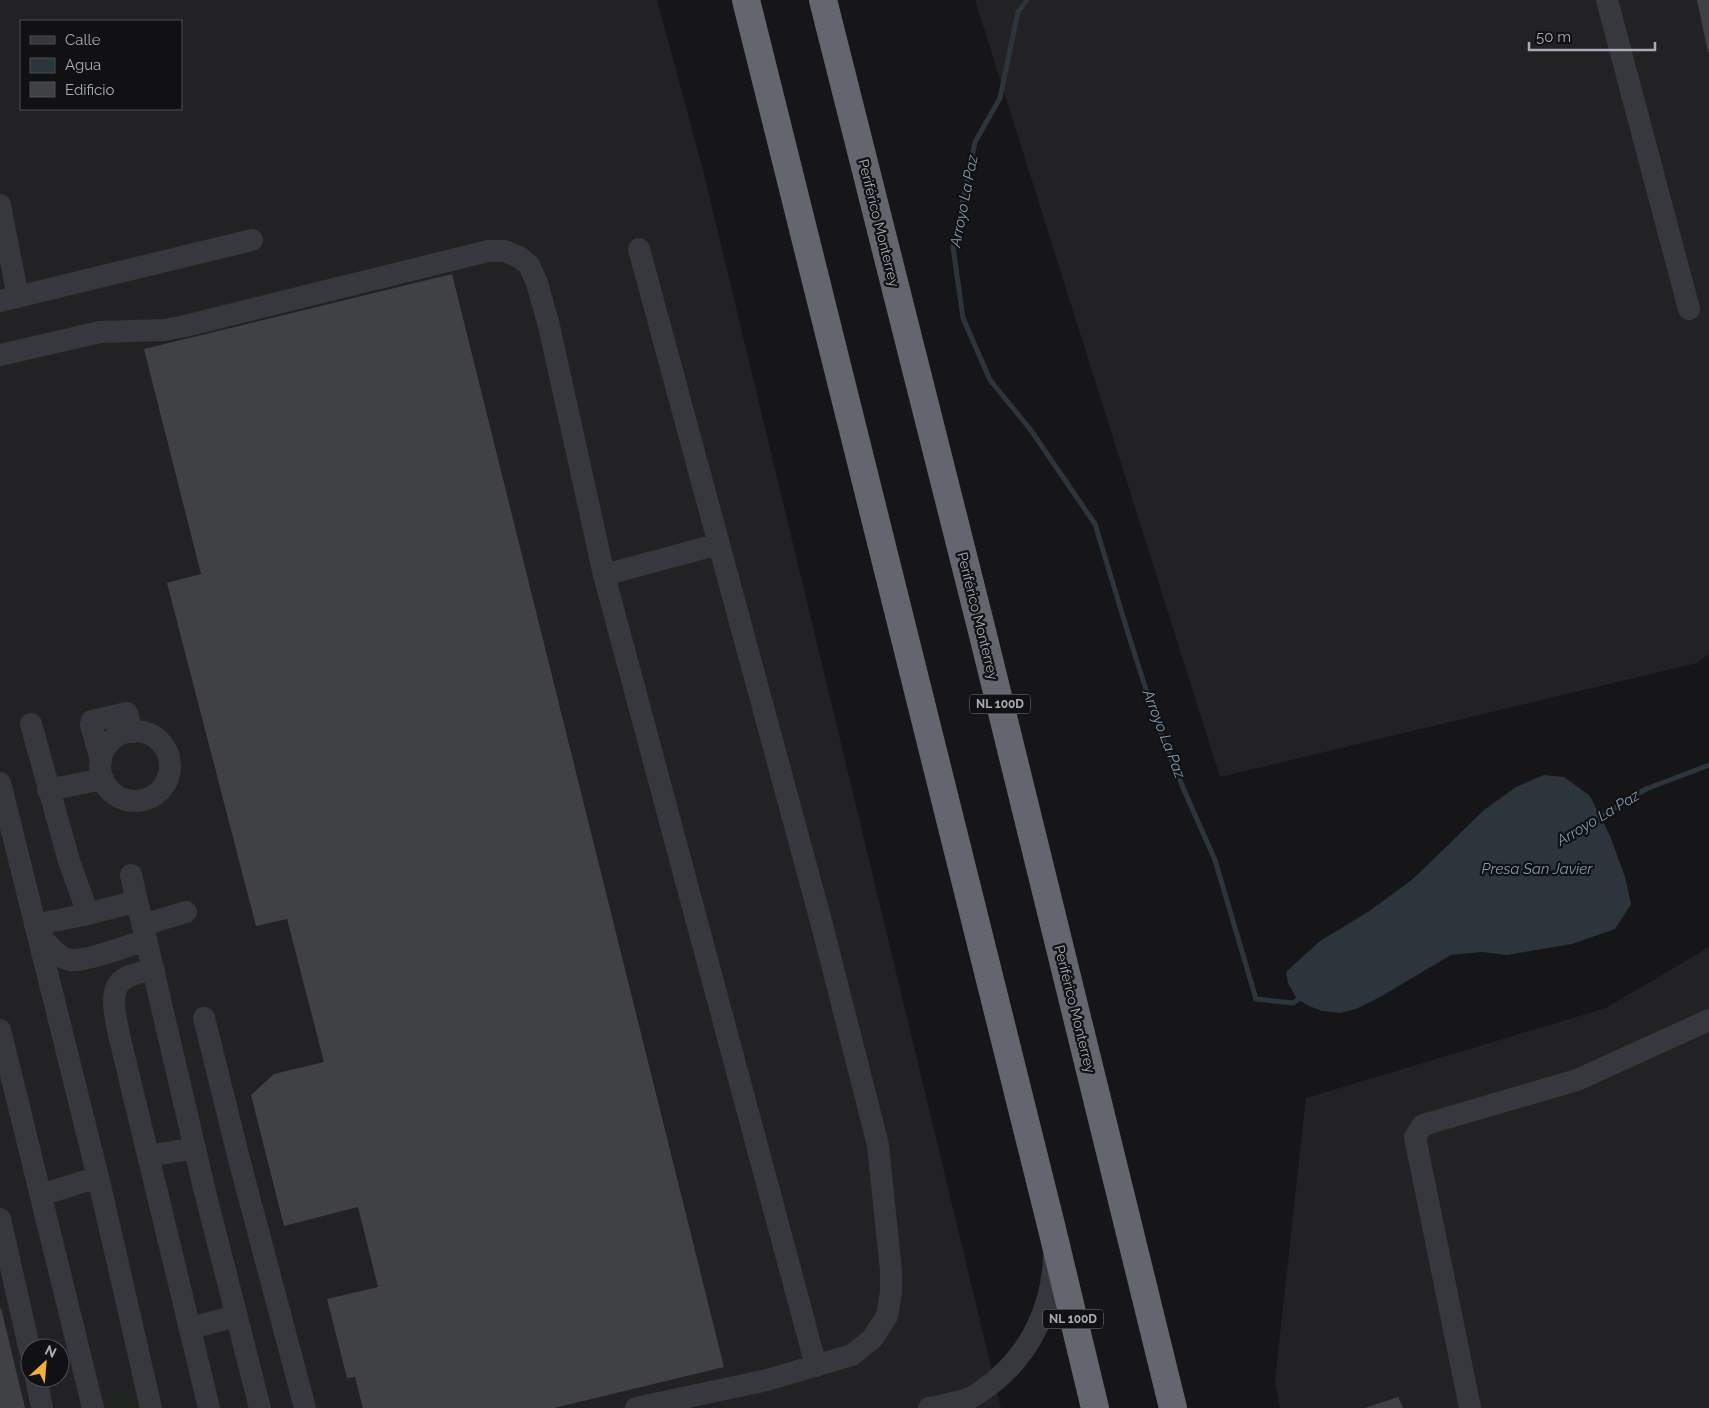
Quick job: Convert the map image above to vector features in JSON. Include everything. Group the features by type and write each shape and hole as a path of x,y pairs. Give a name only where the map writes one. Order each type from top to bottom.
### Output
{"highway":[{"name":"NL 100D","path":"746,0 1052,1229 1094,1408"},
{"name":"Periférico Monterrey","path":"823,0 982,632 1173,1408"}],"lane":[{"path":"1607,0 1689,309"},
{"path":"1,215 9,299 252,240"},
{"path":"636,1408 767,1380 852,1355 872,1339 887,1316 891,1292 891,1271 878,1145 822,925 640,250"},
{"path":"0,355 100,332 165,330 185,326 488,251 504,251 518,257 528,265 537,282 549,326 604,575 816,1366"},
{"path":"604,575 719,544"},
{"path":"31,724 69,861 88,914"},
{"path":"132,732 148,734 156,739 167,753 170,770 163,787 150,798 131,801 114,794 108,787 102,769 104,751 109,743 116,737 132,732"},
{"path":"48,790 102,769"},
{"path":"0,784 98,1177 151,1408"},
{"path":"130,875 195,1148 260,1408"},
{"path":"36,928 137,902"},
{"path":"36,928 50,948 70,960 88,958 186,912"},
{"path":"52,994 70,960"},
{"path":"154,970 127,977 120,982 115,991 113,1003 118,1035 209,1408"},
{"path":"204,1018 240,1163 305,1408"},
{"path":"1470,1408 1415,1137 1418,1132 1423,1125 1576,1080 1709,1020"},
{"path":"0,1030 93,1408"},
{"path":"149,1156 195,1148"},
{"path":"41,1195 98,1177"},
{"path":"0,1219 27,1338"},
{"path":"929,1408 971,1397 988,1387 1003,1374 1028,1345 1037,1327 1050,1289 1054,1269 1052,1229"},
{"path":"191,1328 236,1316"},
{"path":"38,1388 42,1408"}],"shaded area":[{"path":"0,0 657,0 703,170 1001,1408 0,1408"},
{"path":"975,0 1709,0 1709,654 1697,663 1220,777"},
{"path":"1709,947 1709,1408 1280,1408 1275,1380 1306,1098 1606,1008"},
{"path":"126,1392 142,1408 111,1408 117,1394"}],"water":[{"name":"Presa San Javier","path":"1544,775 1564,777 1590,796 1610,836 1625,877 1631,904 1615,929 1572,944 1507,955 1482,952 1451,955 1380,997 1356,1009 1340,1013 1322,1011 1297,999 1288,983 1286,972 1320,941 1368,912 1413,879 1484,810 1516,787"}],"building":[{"path":"1697,0 1709,0 1709,52 1708,52"},
{"path":"452,274 724,1367 554,1408 363,1408 355,1377 347,1378 327,1299 378,1287 358,1207 284,1226 251,1095 274,1074 324,1062 287,919 256,926 167,583 201,574 144,349"},
{"path":"0,1308 1,1308 25,1408 0,1408"},
{"path":"1398,1397 1403,1408 1365,1408"}],"waterway":[{"name":"Arroyo La Paz","path":"1027,0 1018,12 1000,98 975,142 953,247 963,318 990,380 1030,429 1095,524 1156,721 1215,860 1256,999 1293,1003 1303,996"},
{"name":"Arroyo La Paz","path":"1595,820 1646,789 1709,765"}]}
